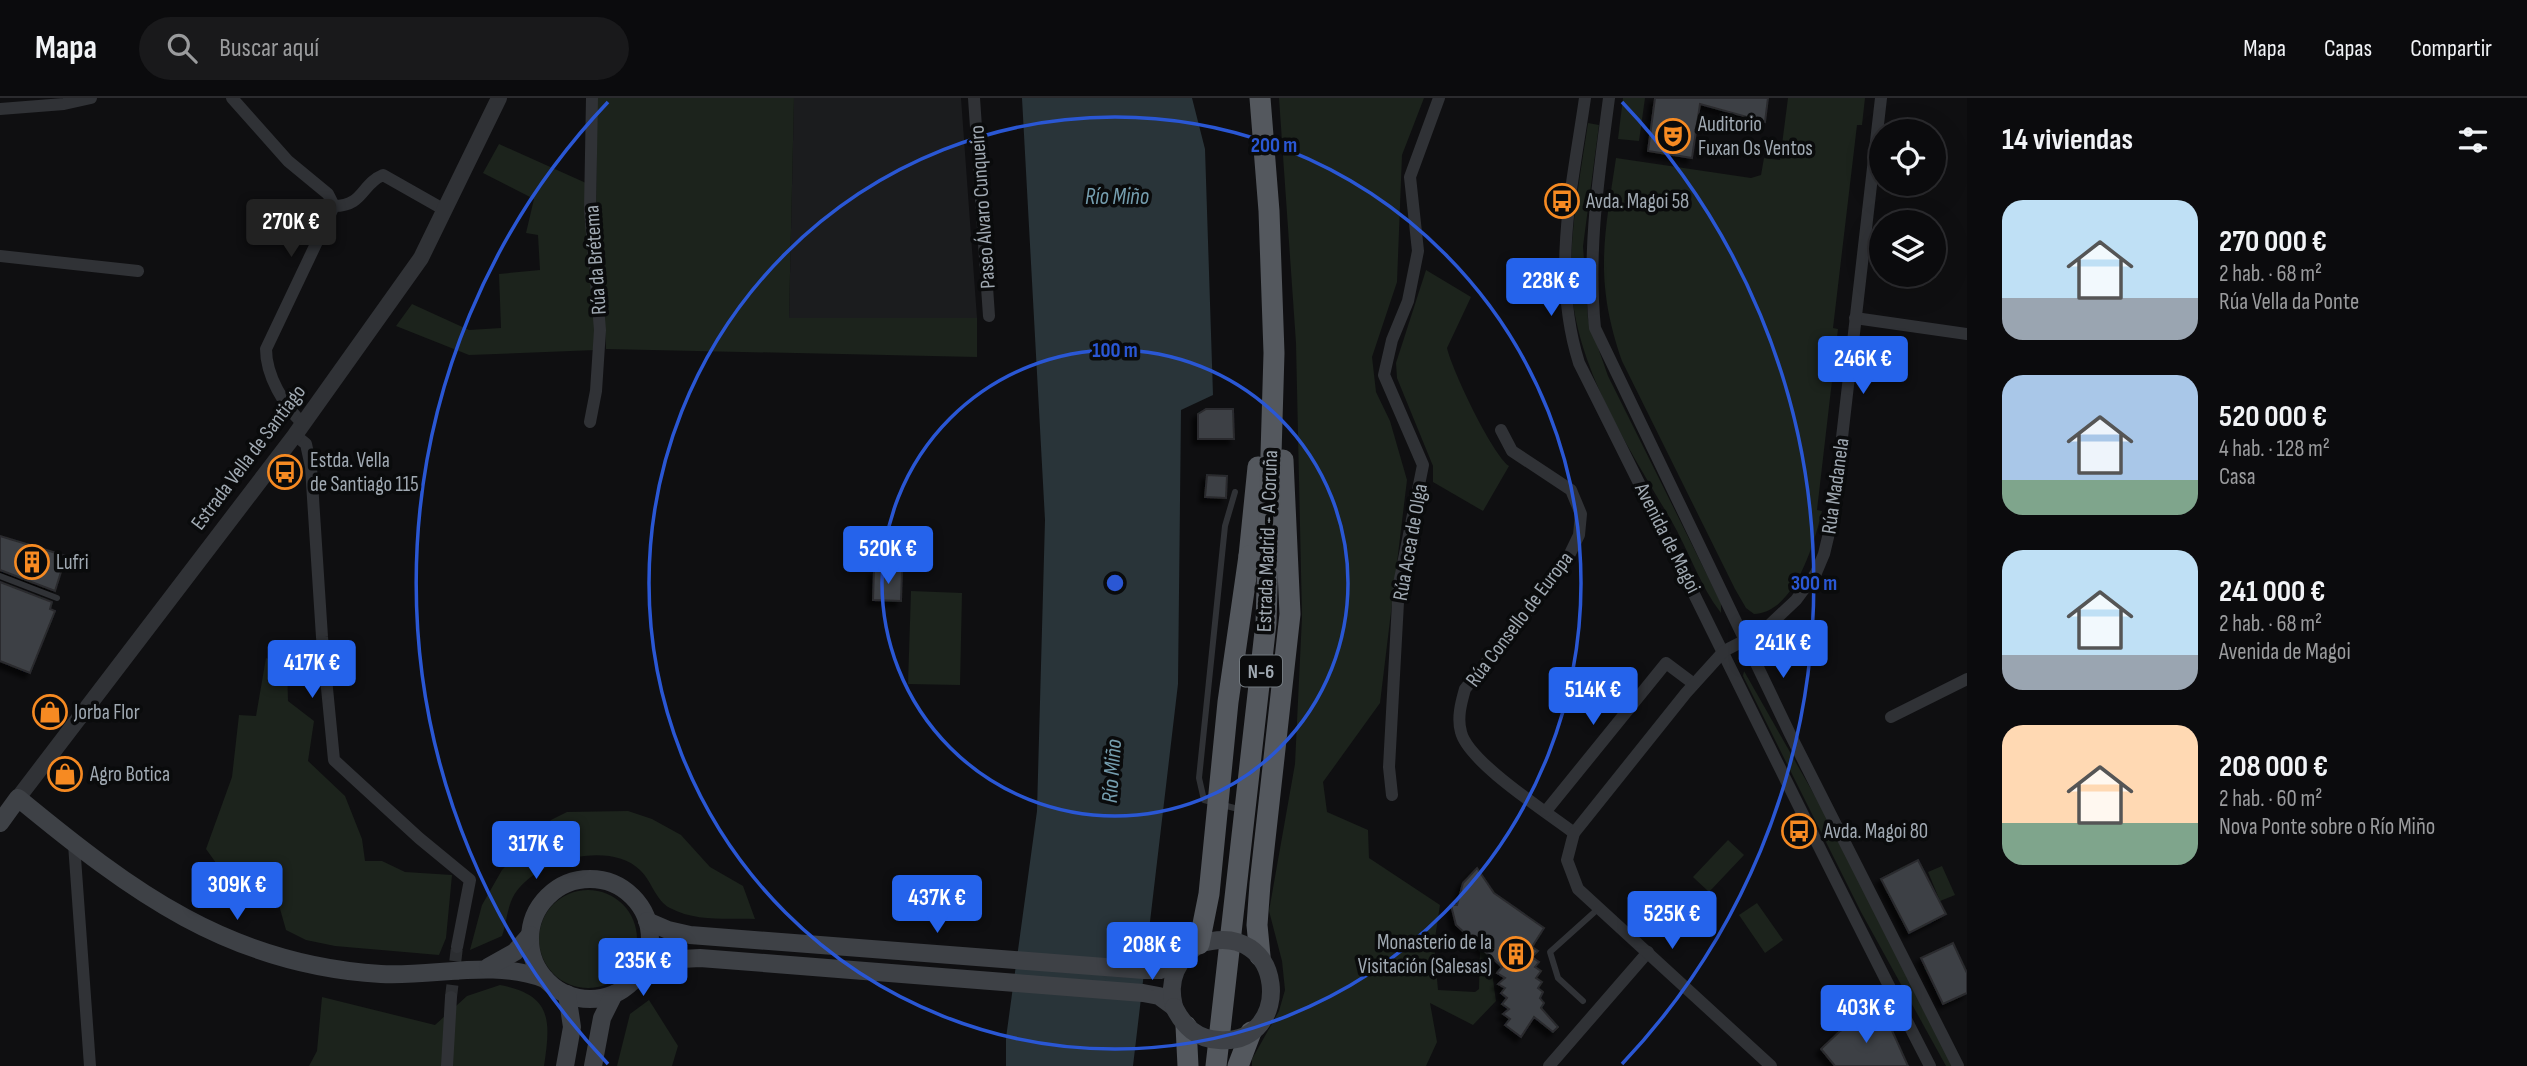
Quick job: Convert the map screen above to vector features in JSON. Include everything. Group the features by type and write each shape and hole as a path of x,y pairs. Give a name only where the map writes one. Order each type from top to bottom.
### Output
{"highway":[{"name":"Estrada Madrid - A Coruña","path":"1216,1066 1266,623 1273,367 1271,273 1260,98"},
{"path":"1260,956 1257,925 1259,898 1290,614 1283,455 1286,347 1279,254 1264,149"},
{"path":"1199,944 1209,894 1228,702 1249,556 1271,273"},
{"path":"1186,1026 1188,1066"},
{"path":"1238,1066 1243,1046 1251,1032"}],"main road":[{"path":"18,798 74,844 168,911 254,949 316,965 381,974 435,973 485,968 519,971 545,979 567,994 590,999 614,994 630,984 642,969 650,945 647,921 638,902 622,888 603,881 583,880 563,886 546,898 535,915 530,935 532,956 545,979"},
{"name":"Estrada Vella de Santiago","path":"0,823 18,798"},
{"path":"642,969 663,960 700,958 1143,993 1159,996 1174,1007 1186,1026 1211,1040 1225,1041 1251,1032 1263,1020 1273,987 1269,971 1260,956 1234,940 1219,939 1199,944 1179,962 1160,970 1144,970 702,936 678,933 647,921"},
{"path":"485,968 509,957 530,935"},
{"path":"1174,1007 1171,987 1179,962"},
{"path":"565,1066 572,1027 567,994"},
{"path":"593,1066 602,1018 614,994"}],"street":[{"path":"0,109 64,104 91,98"},
{"path":"232,98 288,161 328,194 334,206"},
{"name":"Estrada Vella de Santiago","path":"18,798 298,429 421,258 499,98"},
{"name":"Rúa da Brétema","path":"590,422 596,391 600,330 590,210 592,98"},
{"name":"Paseo Álvaro Cunqueiro","path":"974,98 989,316"},
{"name":"Rúa Acea de Olga","path":"1392,795 1389,767 1399,583 1423,464 1384,375 1392,340 1408,301 1418,251 1410,177 1439,98"},
{"name":"Avenida de Magoi","path":"1585,98 1565,229 1564,278 1570,334 1579,363 1724,651 1839,890 1930,1066"},
{"name":"Avenida de Magoi","path":"1609,98 1592,228 1591,281 1595,328 1745,640 1958,1066"},
{"name":"Rúa Madanela","path":"1724,651 1763,631 1796,600 1816,573 1824,554 1833,516 1881,98"},
{"path":"334,206 356,201 383,175 443,209"},
{"path":"334,206 266,349 266,361 306,444 311,467 322,636 334,760 419,838 470,880 457,947"},
{"path":"0,256 138,271"},
{"path":"1855,318 1967,334"},
{"name":"Rúa Consello de Europa","path":"1501,430 1512,451 1571,490 1581,514 1579,535 1565,564 1465,689 1459,723 1461,734 1472,752 1574,833"},
{"path":"1724,651 1694,684 1574,833 1567,860 1578,889 1771,1066"},
{"path":"1546,811 1666,663 1694,684"},
{"path":"1891,717 1967,679"},
{"path":"74,844 90,1066"},
{"path":"1549,1066 1648,952"},
{"path":"447,1066 451,997"}],"lane":[{"path":"1235,492 1225,526 1199,778 1205,800 1245,811"},
{"path":"0,576 57,598"},
{"path":"1583,1001 1558,978 1550,952 1599,908"}],"shaded area":[{"path":"597,98 794,98 789,318 977,318 977,357 606,349 603,277 596,225"},
{"path":"794,98 961,98 977,318 789,318"},
{"path":"1279,98 1424,98 1402,155 1397,282 1372,357 1376,392 1390,421 1407,480 1380,703 1323,782 1327,812 1368,830 1369,858 1440,905 1434,945 1438,990 1475,992 1479,989 1480,948 1484,946 1489,950 1496,1001 1473,1025 1430,1003 1437,1042 1426,1066 1252,1066 1252,1059 1279,1011 1285,990 1282,961 1269,911 1295,764 1302,617 1296,343"},
{"path":"1623,98 1645,98 1639,141 1618,139"},
{"path":"1788,98 1865,98 1862,125 1857,125 1833,328 1838,329 1817,510 1822,511 1808,558 1791,589 1781,602 1754,614 1746,608 1735,589 1622,361 1608,306 1605,236 1616,158 1751,178 1761,175 1764,158 1780,160"},
{"path":"1588,123 1599,125 1583,246 1588,319 1608,376 1721,603 1721,613 1603,399 1579,333 1571,266 1577,194"},
{"path":"499,144 586,183 596,350 469,355 396,326 412,304 469,330 501,328 499,274 540,270 538,235 526,233 534,199 483,173"},
{"path":"1426,270 1471,297 1447,348 1474,411 1493,446 1509,466 1483,511 1433,482 1433,466 1397,378 1396,363"},
{"path":"911,591 962,593 960,685 908,684"},
{"path":"266,658 287,666 288,701 314,721 308,761 345,796 362,839 365,861 382,861 405,872 452,875 446,938 439,955 335,946 306,940 286,930 269,870 248,863 224,874 206,849 232,777 239,715 256,716"},
{"path":"1744,671 1824,812 1952,1066 1946,1066 1861,912 1743,676"},
{"path":"628,811 652,819 681,835 710,867 743,886 755,919 711,918 680,912 665,905 644,874 626,861 609,856 590,856 552,865 535,874 521,886 512,899 502,936 470,950 482,905 502,870 551,820 567,812"},
{"path":"1728,840 1744,855 1709,892 1693,877"},
{"path":"1942,866 1955,895 1940,901 1928,872"},
{"path":"588,890 607,894 623,904 633,920 637,939 633,958 623,974 607,984 588,988 569,984 553,974 543,958 539,939 543,920 553,904 569,894"},
{"path":"1757,903 1783,940 1765,953 1739,915"},
{"path":"500,985 530,995 544,1012 547,1035 544,1066 309,1066 317,1051 322,997 435,1025 467,996"},
{"path":"649,1000 678,1046 672,1066 617,1066 630,1014"}],"water":[{"name":"Río Miño","path":"1022,98 1192,98 1205,149 1213,395 1181,410 1178,684 1133,1066 1006,1066 1006,1038 1037,811 1045,520"}],"building":[{"name":"Auditorio Fuxan Os Ventos","path":"1655,98 1768,98 1765,122 1700,104 1692,158 1648,151"},
{"path":"1206,409 1233,409 1234,439 1198,439 1198,414"},
{"path":"1207,475 1227,476 1226,498 1205,497"},
{"name":"Lufri","path":"0,536 66,556 55,591 0,570"},
{"path":"874,570 902,571 901,601 873,600"},
{"path":"0,582 52,602 50,609 55,611 30,673 0,661"},
{"path":"1918,860 1946,914 1909,933 1881,879"},
{"name":"Monasterio de la Visitación (Salesas)","path":"1477,868 1494,893 1544,928 1532,947 1538,951 1532,957 1539,962 1535,967 1541,971 1536,978 1542,982 1538,988 1543,992 1540,998 1544,1003 1541,1008 1558,1027 1553,1032 1534,1017 1521,1037 1505,1025 1510,1019 1503,1014 1509,1009 1502,1004 1507,998 1501,993 1505,988 1498,984 1505,978 1497,973 1502,967 1456,925 1451,905 1457,905 1463,883"},
{"path":"1953,943 1967,973 1967,993 1943,1004 1921,958"},
{"path":"1885,1015 1908,1066 1835,1066 1821,1049 1840,1031 1859,1021"}],"tunnel":[{"path":"451,997 457,947"}],"place":[{"name":"Auditorio Fuxan Os Ventos","path":"1673,136"},
{"name":"Avda. Magoi 58","path":"1562,201"},
{"name":"Estda. Vella de Santiago 115","path":"285,472"},
{"name":"Lufri","path":"32,562"},
{"name":"Jorba Flor","path":"50,712"},
{"name":"Agro Botica","path":"65,774"},
{"name":"Avda. Magoi 80","path":"1799,831"},
{"name":"Monasterio de la Visitación (Salesas)","path":"1516,954"}]}
